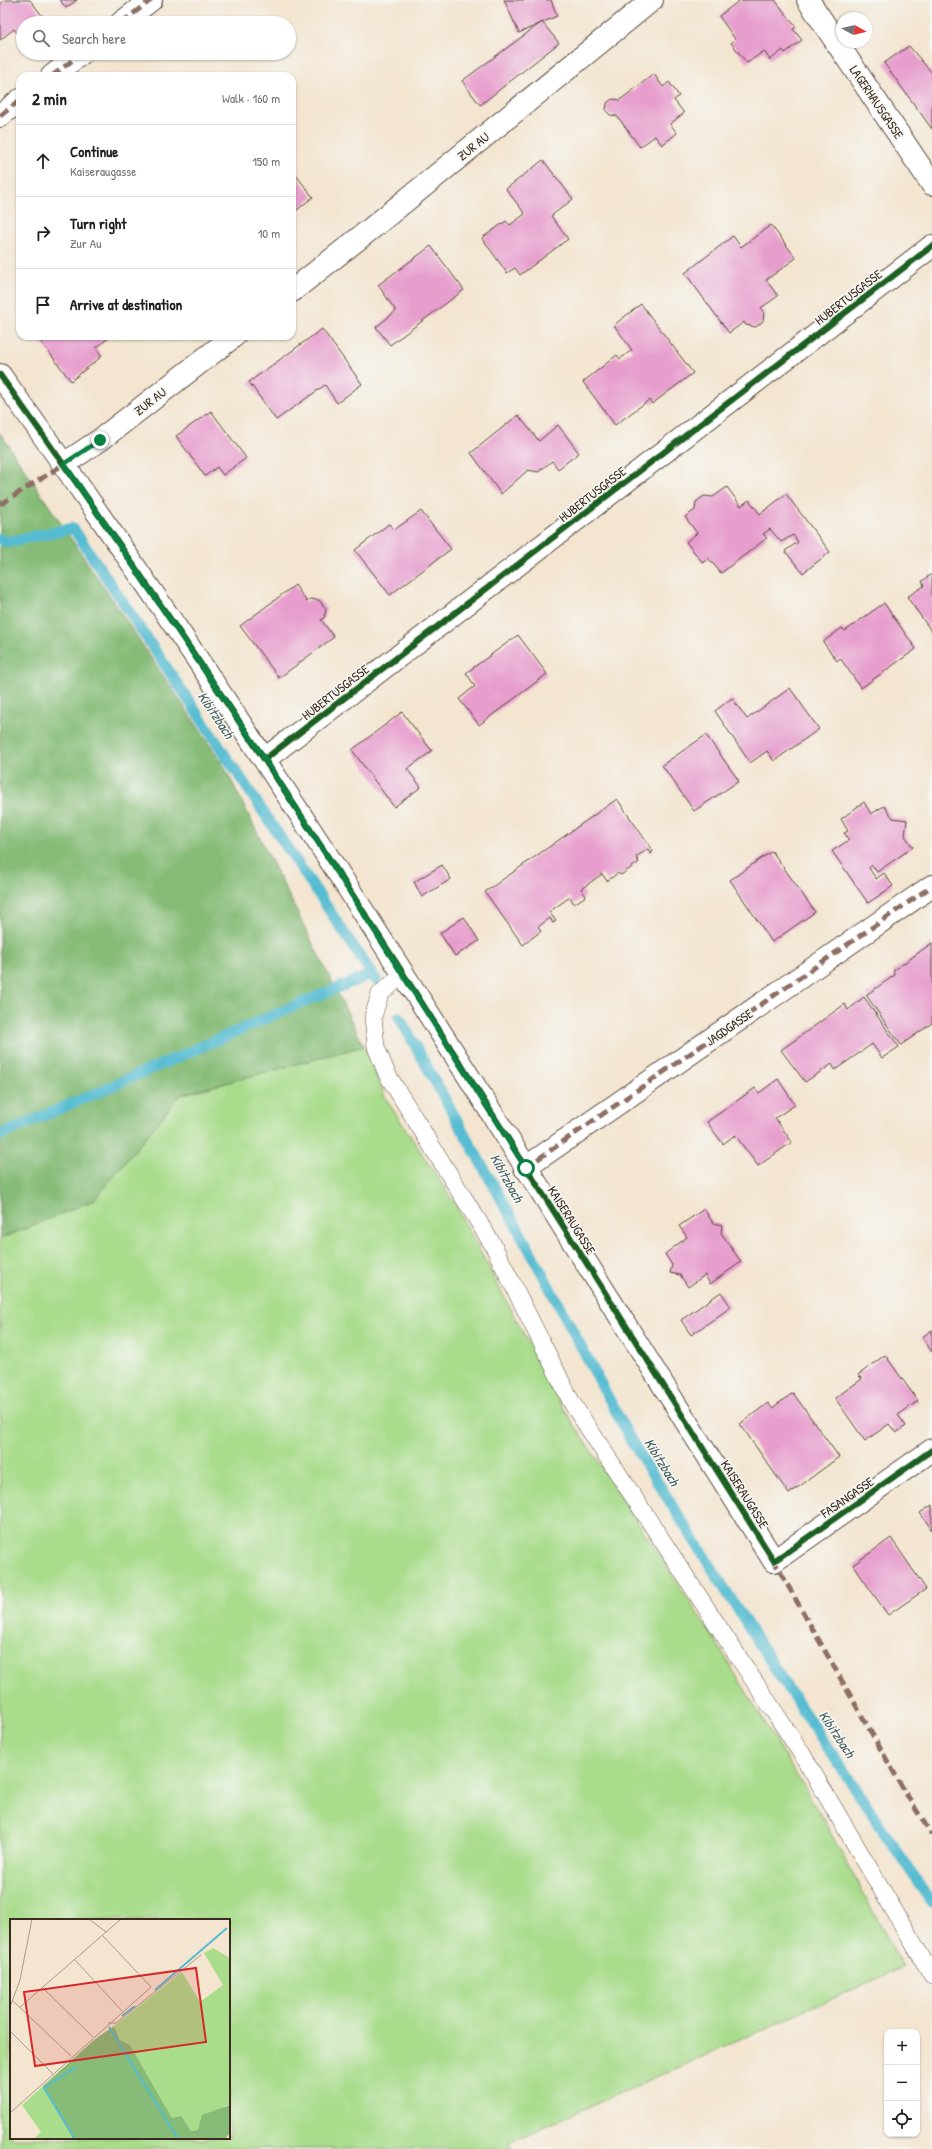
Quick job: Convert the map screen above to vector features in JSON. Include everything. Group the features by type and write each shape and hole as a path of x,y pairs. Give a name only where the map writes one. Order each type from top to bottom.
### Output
{"street":[{"path":"130,16 151,0"},
{"name":"ZUR AU","path":"296,287 372,228 652,0"},
{"name":"LAGERHAUSGASSE","path":"808,0 932,184"},
{"path":"57,72 73,60"},
{"path":"0,116 16,103"},
{"name":"HUBERTUSGASSE","path":"265,759 932,246"},
{"name":"ZUR AU","path":"64,464 100,440 229,340"},
{"name":"KAISERAUGASSE","path":"0,375 64,464 265,759 526,1168 774,1561"},
{"name":"JAGDGASSE","path":"526,1168 932,886"},
{"name":"FASANGASSE","path":"774,1561 932,1450"}],"lane":[{"path":"402,974 380,994 372,1017 376,1047 387,1074 493,1245 572,1403 802,1754 932,1975"}],"green space":[{"path":"0,433 224,766 364,1046 180,1095 94,1200 0,1239"},
{"path":"364,1046 386,1099 455,1204 562,1406 716,1642 823,1819 903,1967 510,2142 513,2149 0,2149 0,1239 94,1200 180,1095"}],"building":[{"path":"5,0 30,0 43,16 16,16 16,31 14,29 0,40 0,4"},
{"path":"60,0 77,0 66,8"},
{"path":"504,0 551,0 557,16 519,33"},
{"path":"740,0 743,2 746,0 775,0 796,27 793,29 802,40 785,53 783,50 770,60 764,51 747,63 731,43 735,39 719,16"},
{"path":"542,22 559,43 480,105 462,81"},
{"path":"909,46 932,73 932,129 884,63"},
{"path":"654,74 663,87 669,82 679,96 674,100 684,113 670,124 677,133 662,145 655,136 640,147 617,116 610,115 606,111 607,103 612,99 620,100"},
{"path":"543,160 573,199 551,216 568,239 520,275 515,268 507,273 482,238 506,221 510,225 525,214 506,189"},
{"path":"296,175 313,197 296,211"},
{"path":"771,225 796,258 766,280 778,296 761,308 764,313 763,321 756,327 746,325 744,322 729,333 685,273 733,236 741,247"},
{"path":"431,246 464,290 390,345 376,327 396,311 378,285"},
{"path":"641,304 693,373 652,404 649,400 615,425 583,382 617,355 620,359 632,350 614,325"},
{"path":"322,329 362,384 337,403 325,385 276,420 249,382"},
{"path":"40,340 106,340 96,348 102,356 71,381"},
{"path":"211,411 246,458 223,475 217,467 205,476 176,436"},
{"path":"518,415 539,441 558,425 579,453 558,469 552,461 538,472 528,470 501,494 471,453"},
{"path":"727,487 741,506 749,500 760,514 786,494 830,552 803,573 785,551 798,542 793,535 781,542 770,529 763,534 767,538 721,573 708,558 703,563 686,542 697,533 685,517 695,510 696,502 704,496 713,497"},
{"path":"421,511 451,549 390,595 355,550 389,524 394,530"},
{"path":"932,574 932,632 907,597 924,586 922,581"},
{"path":"295,585 307,602 310,599 319,600 326,609 324,618 321,620 334,637 279,678 240,626"},
{"path":"884,603 916,649 861,688 840,658 837,661 823,642 842,628 845,631"},
{"path":"518,635 547,674 479,725 459,699 475,686 466,673"},
{"path":"790,688 819,729 774,761 767,751 750,763 715,711 732,698 747,719"},
{"path":"402,712 432,751 407,769 421,787 394,807 352,750"},
{"path":"706,735 739,781 694,811 662,765"},
{"path":"617,799 653,851 651,854 648,849 636,857 639,862 621,875 618,873 607,881 602,874 581,889 586,896 574,904 570,897 549,912 556,921 553,923 550,918 538,927 541,931 523,945 485,892"},
{"path":"864,802 871,814 884,806 893,818 907,820 905,836 913,847 877,872 872,865 869,868 876,879 884,873 893,886 868,903 832,851 849,840 844,833 848,831 841,819"},
{"path":"772,851 815,912 772,942 730,880"},
{"path":"442,865 451,879 422,897 414,882"},
{"path":"464,917 479,941 455,956 440,933"},
{"path":"932,943 932,1023 901,1045 866,995 895,975 893,971"},
{"path":"864,997 899,1047 882,1058 872,1044 835,1070 832,1064 805,1082 781,1050 845,1004 848,1010"},
{"path":"778,1079 795,1105 775,1118 792,1142 758,1166 735,1135 723,1144 707,1122 755,1088 759,1093"},
{"path":"704,1209 713,1223 722,1225 721,1233 741,1262 710,1284 705,1275 688,1287 680,1275 670,1273 672,1265 665,1254 687,1237 679,1226"},
{"path":"721,1292 731,1307 691,1335 681,1320"},
{"path":"932,1330 932,1352 922,1337"},
{"path":"885,1355 918,1401 898,1415 906,1426 896,1433 889,1424 865,1441 835,1398 862,1379 858,1375"},
{"path":"793,1393 839,1457 789,1494 740,1424 768,1403 772,1408"},
{"path":"932,1505 932,1530 920,1513"},
{"path":"891,1538 926,1589 888,1615 853,1565"}],"waterway":[{"name":"Kibitzbach","path":"0,539 8,542 73,528 376,980"},
{"path":"0,1135 308,1000 372,974"},
{"name":"Kibitzbach","path":"399,1017 528,1247 632,1442 783,1681 932,1903"}],"marked path":[{"path":"130,16 151,0"},
{"path":"57,72 73,60"},
{"path":"0,116 16,103"},
{"path":"0,503 3,503 64,464"},
{"path":"525,1168 932,886"},
{"path":"776,1559 774,1561 905,1792 932,1835"}],"cycle path":[{"path":"265,759 932,246"},
{"path":"0,375 202,666 300,814 396,962 774,1561 932,1450"}],"route":[{"path":"100,440 64,464 265,759 526,1168"}]}
